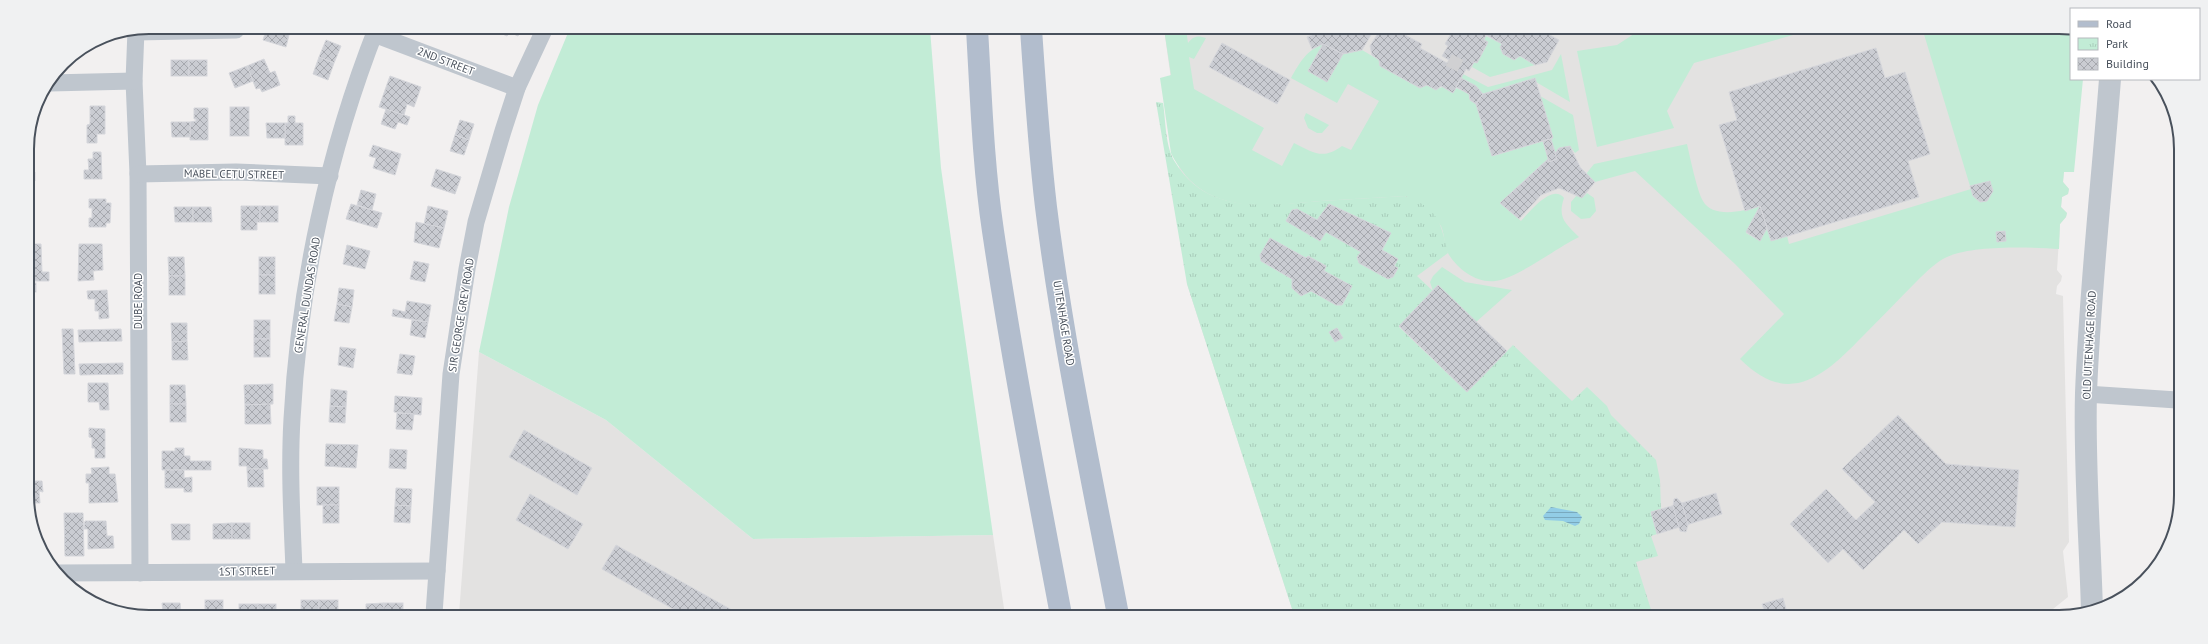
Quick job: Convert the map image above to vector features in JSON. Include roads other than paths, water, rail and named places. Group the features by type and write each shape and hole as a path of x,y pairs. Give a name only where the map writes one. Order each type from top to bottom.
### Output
{"main road":[{"path":"976,34 981,111 992,229 1040,510 1060,610"},
{"name":"UITENHAGE ROAD","path":"1031,34 1038,134 1055,269 1117,610"}],"street":[{"name":"GENERAL DUNDAS ROAD","path":"294,570 290,477 295,370 307,281 330,176 350,105 375,34"},
{"name":"2ND STREET","path":"383,34 517,88"},
{"name":"SIR GEORGE GREY ROAD","path":"434,610 451,374 460,310 476,222 517,88 542,34"},
{"name":"DUBE ROAD","path":"136,35 134,82 138,174 140,573"},
{"name":"OLD UITENHAGE ROAD","path":"2092,605 2086,449 2086,394 2094,267 2103,179 2110,80"},
{"path":"55,83 134,82"},
{"name":"MABEL CETU STREET","path":"138,174 236,172 330,176"},
{"path":"2086,394 2174,400"},
{"name":"1ST STREET","path":"65,573 294,570 437,571"}],"water":[{"path":"1551,507 1577,512 1582,517 1579,524 1575,526 1563,521 1545,520 1543,516"}],"tunnel":[{"path":"1449,60 1466,69"}]}
